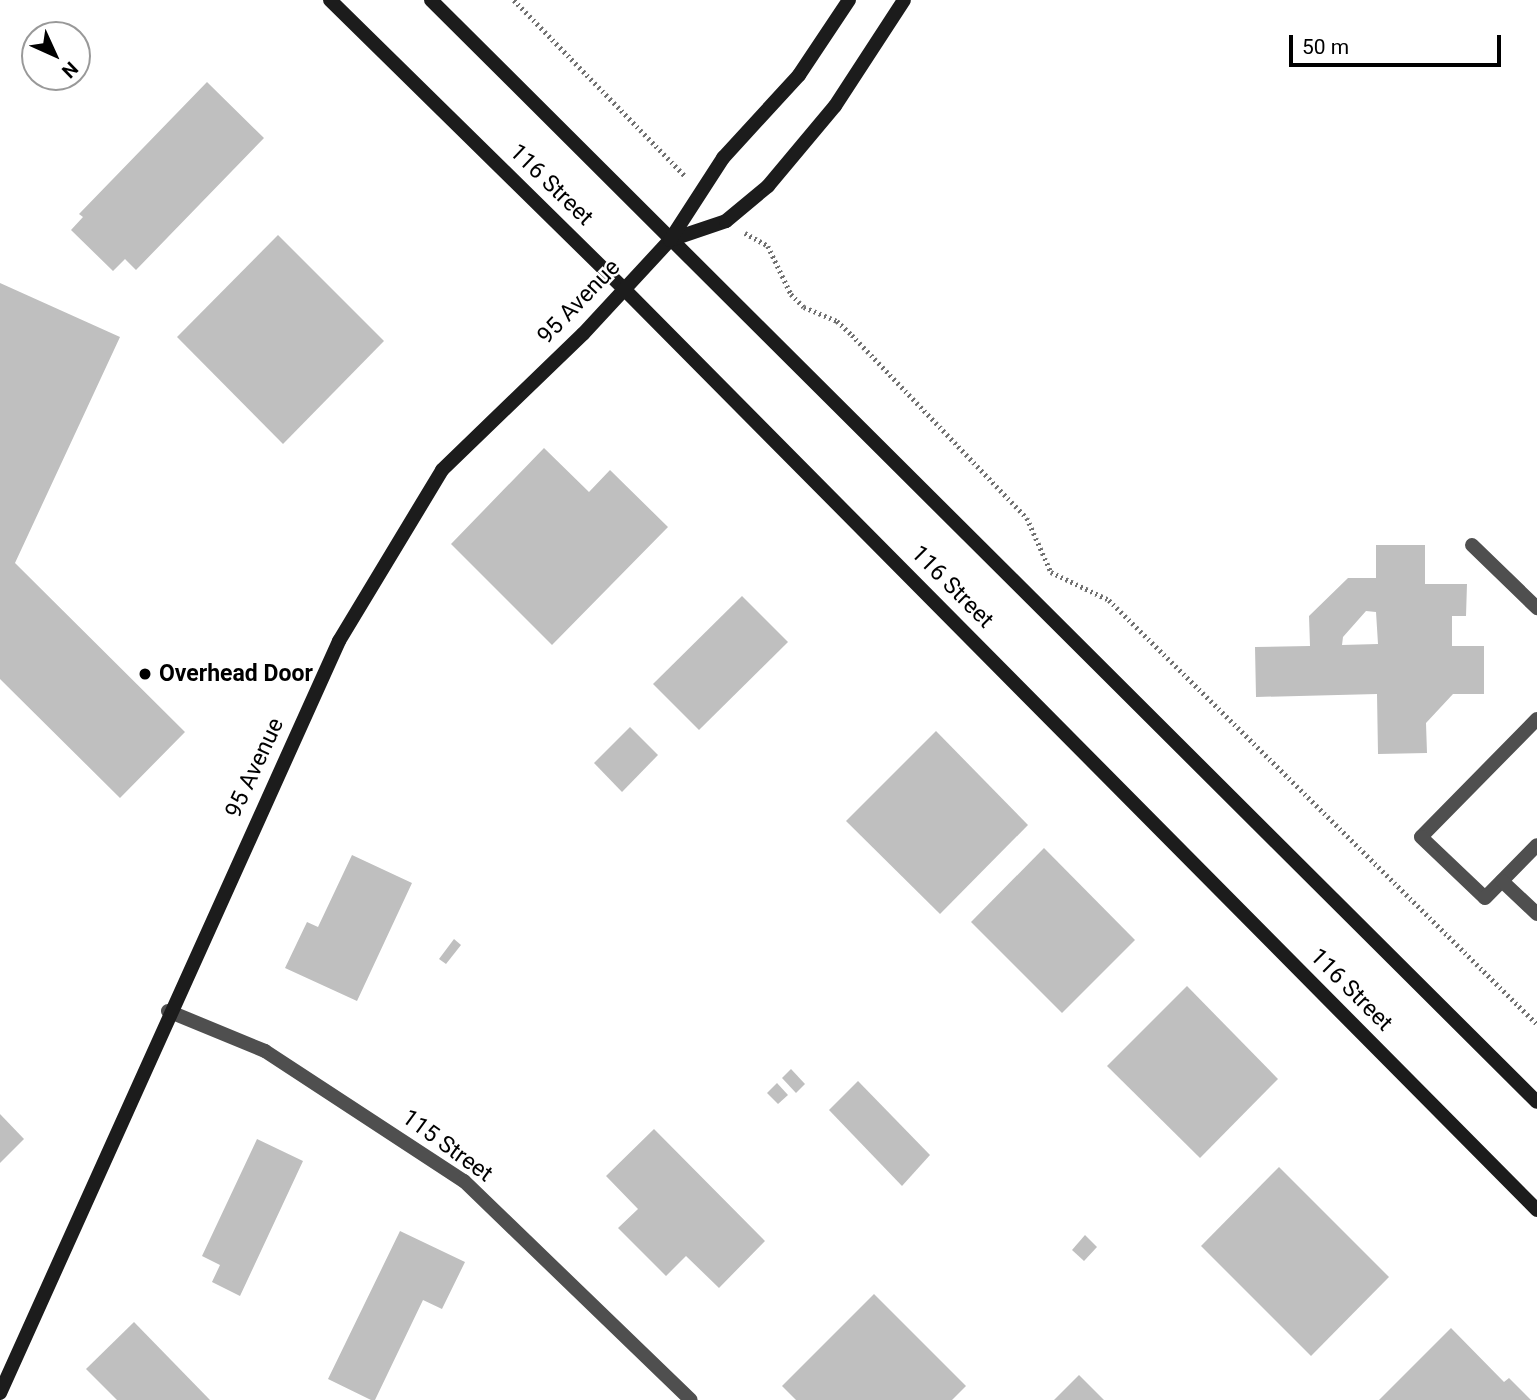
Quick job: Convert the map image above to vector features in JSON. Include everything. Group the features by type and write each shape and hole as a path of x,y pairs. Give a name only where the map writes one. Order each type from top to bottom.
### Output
{"main road":[{"name":"116 Street","path":"330,0 624,289 1537,1210"},
{"name":"116 Street","path":"431,0 1537,1102"},
{"name":"95 Avenue","path":"0,1393 168,1011 339,641 442,470 670,240 723,158 799,75 849,0"},
{"name":"95 Avenue","path":"670,240 726,221 768,186 835,106 904,0"}],"street":[{"path":"1472,545 1537,608"},
{"path":"1537,719 1421,837 1485,898 1537,845"},
{"path":"1502,881 1537,915"},
{"name":"115 Street","path":"168,1011 265,1051 464,1181 691,1400"}],"path":[{"path":"514,0 664,150 700,194"},
{"path":"726,221 768,246 791,294 804,307 837,321 852,335 1027,518 1051,572 1109,600 1537,1024"}],"building":[{"path":"207,82 264,138 136,270 125,259 113,271 71,230 83,217 79,214"},
{"path":"278,235 384,341 283,444 177,337"},
{"path":"0,283 120,337 15,563 185,732 120,798 0,679"},
{"path":"544,448 589,492 610,470 668,527 552,645 451,544"},
{"path":"1376,545 1425,545 1425,584 1467,584 1466,616 1452,616 1452,646 1484,646 1484,694 1453,694 1426,723 1427,753 1378,754 1377,694 1256,697 1255,647 1310,646 1309,616 1348,578 1376,578","holes":["1366,611 1376,612 1378,644 1342,645 1343,637"]},
{"path":"742,596 788,642 699,730 653,684"},
{"path":"630,727 658,755 622,792 594,763"},
{"path":"936,731 1028,825 940,914 846,821"},
{"path":"1044,848 1135,940 1062,1013 971,922"},
{"path":"352,855 412,883 357,1001 285,968 307,922 318,927"},
{"path":"454,939 461,945 446,964 439,959"},
{"path":"1187,986 1278,1079 1200,1158 1107,1066"},
{"path":"791,1069 805,1084 796,1093 782,1078"},
{"path":"858,1081 930,1155 902,1186 829,1110"},
{"path":"777,1083 788,1095 778,1104 767,1093"},
{"path":"0,1114 24,1139 0,1163"},
{"path":"654,1129 765,1241 719,1288 686,1256 666,1276 618,1228 638,1209 606,1176"},
{"path":"257,1139 303,1161 240,1296 212,1282 220,1265 202,1256"},
{"path":"1279,1167 1389,1277 1311,1356 1201,1246"},
{"path":"400,1231 465,1262 442,1309 423,1300 375,1400 371,1400 328,1379"},
{"path":"1085,1235 1097,1247 1084,1261 1072,1250"},
{"path":"874,1294 966,1386 952,1400 796,1400 782,1386"},
{"path":"134,1322 210,1400 117,1400 86,1369"},
{"path":"1451,1328 1504,1382 1509,1378 1531,1400 1379,1400"},
{"path":"1079,1375 1104,1400 1054,1400"}],"place":[{"name":"Overhead Door","path":"145,674"}]}
